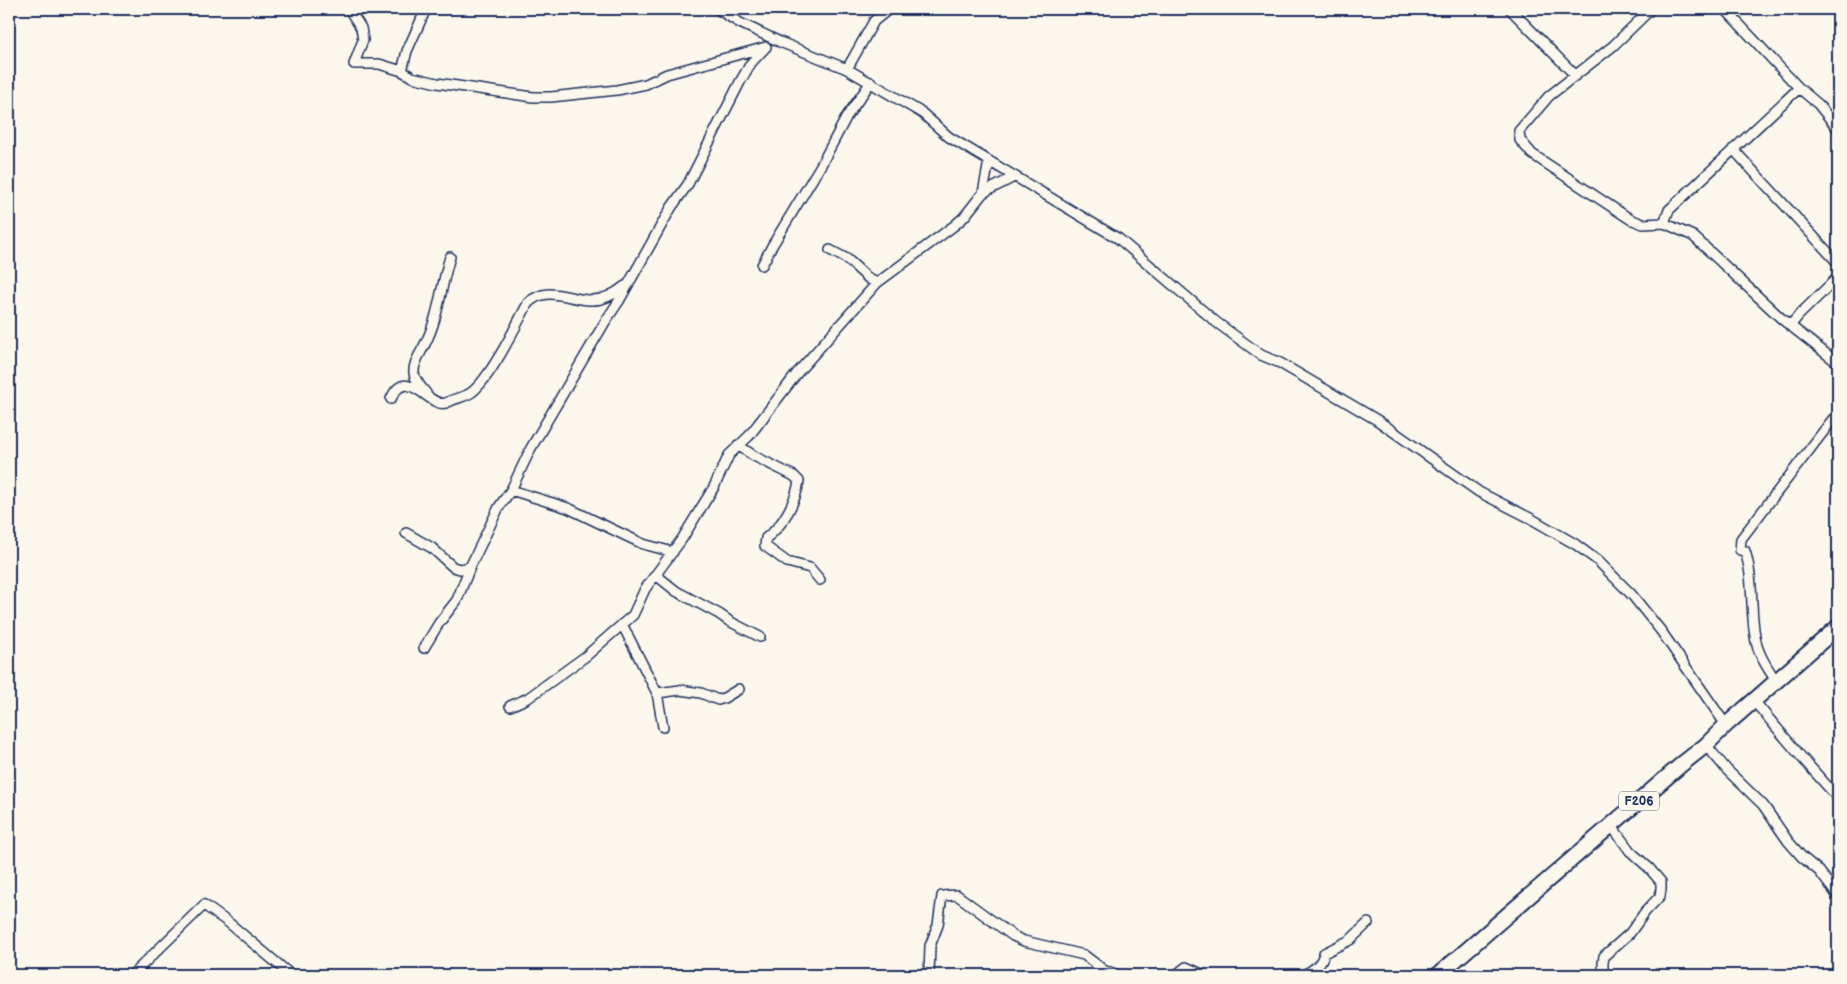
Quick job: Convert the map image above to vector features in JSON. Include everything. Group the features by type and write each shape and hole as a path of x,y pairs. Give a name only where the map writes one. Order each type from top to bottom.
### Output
{"main road":[{"name":"F206","path":"1438,975 1706,745 1726,725 1838,627"}],"street":[{"path":"349,9 360,28 363,40 354,64 379,64 402,71 412,77 437,83 533,97 551,98 617,90 646,84 667,74 765,48 780,42"},
{"path":"402,71 407,51 426,9"},
{"path":"717,9 740,23 780,42 847,69 922,113 950,137 1119,239 1216,322 1261,355 1280,363 1377,420 1479,492 1575,544 1598,561 1632,595 1660,631 1726,725"},
{"path":"847,69 874,21 889,9"},
{"path":"1510,9 1575,75"},
{"path":"1651,9 1613,46 1550,96 1519,130 1520,140 1532,154 1630,219 1643,224 1664,223 1693,236 1790,326 1838,363"},
{"path":"1725,9 1799,88 1818,104 1838,129"},
{"path":"424,648 439,623 457,600 470,567 499,507 511,490 532,448 605,322 620,301 671,208 688,184 751,63 765,48"},
{"path":"762,266 821,165 843,123 871,82"},
{"path":"1664,223 1669,210 1799,88"},
{"path":"1733,149 1838,263"},
{"path":"983,193 989,161"},
{"path":"510,706 528,698 586,656 633,615 646,589 673,552 714,487 728,455 749,436 798,372 877,283 955,225 964,217 983,193 1014,177"},
{"path":"830,250 847,259 869,279 877,283"},
{"path":"450,257 426,344 415,364 414,374 419,385 440,404 446,404 452,399 472,393 488,372 528,303 535,296 556,294 590,301 616,293 628,284"},
{"path":"1790,326 1799,314 1838,277"},
{"path":"391,399 401,385 430,396"},
{"path":"1776,681 1763,661 1755,637 1750,573 1744,551 1740,550 1741,539 1838,416"},
{"path":"738,445 754,456 794,476 798,481 798,489 786,514 775,531 766,538 765,546 787,562 810,568 820,580"},
{"path":"511,490 568,508 643,544 673,552"},
{"path":"406,533 432,548 453,567 460,569 470,567"},
{"path":"656,575 676,591 760,637"},
{"path":"622,624 657,693 663,727"},
{"path":"657,693 671,690 691,691 718,700 739,689"},
{"path":"1754,701 1802,759 1838,798"},
{"path":"1706,745 1727,770 1763,805 1788,841 1802,857 1819,870 1838,896"},
{"path":"1604,975 1604,956 1630,932 1660,896 1661,890 1660,882 1650,868 1630,851 1611,825"},
{"path":"929,975 930,946 938,925 942,896 957,895 1013,936 1024,941 1084,956 1102,973 1108,971 1117,975"},
{"path":"132,975 204,905 230,923 291,975"},
{"path":"1303,975 1314,968 1323,958 1324,953 1350,940 1368,923"},
{"path":"1176,975 1186,967 1204,975"}]}
